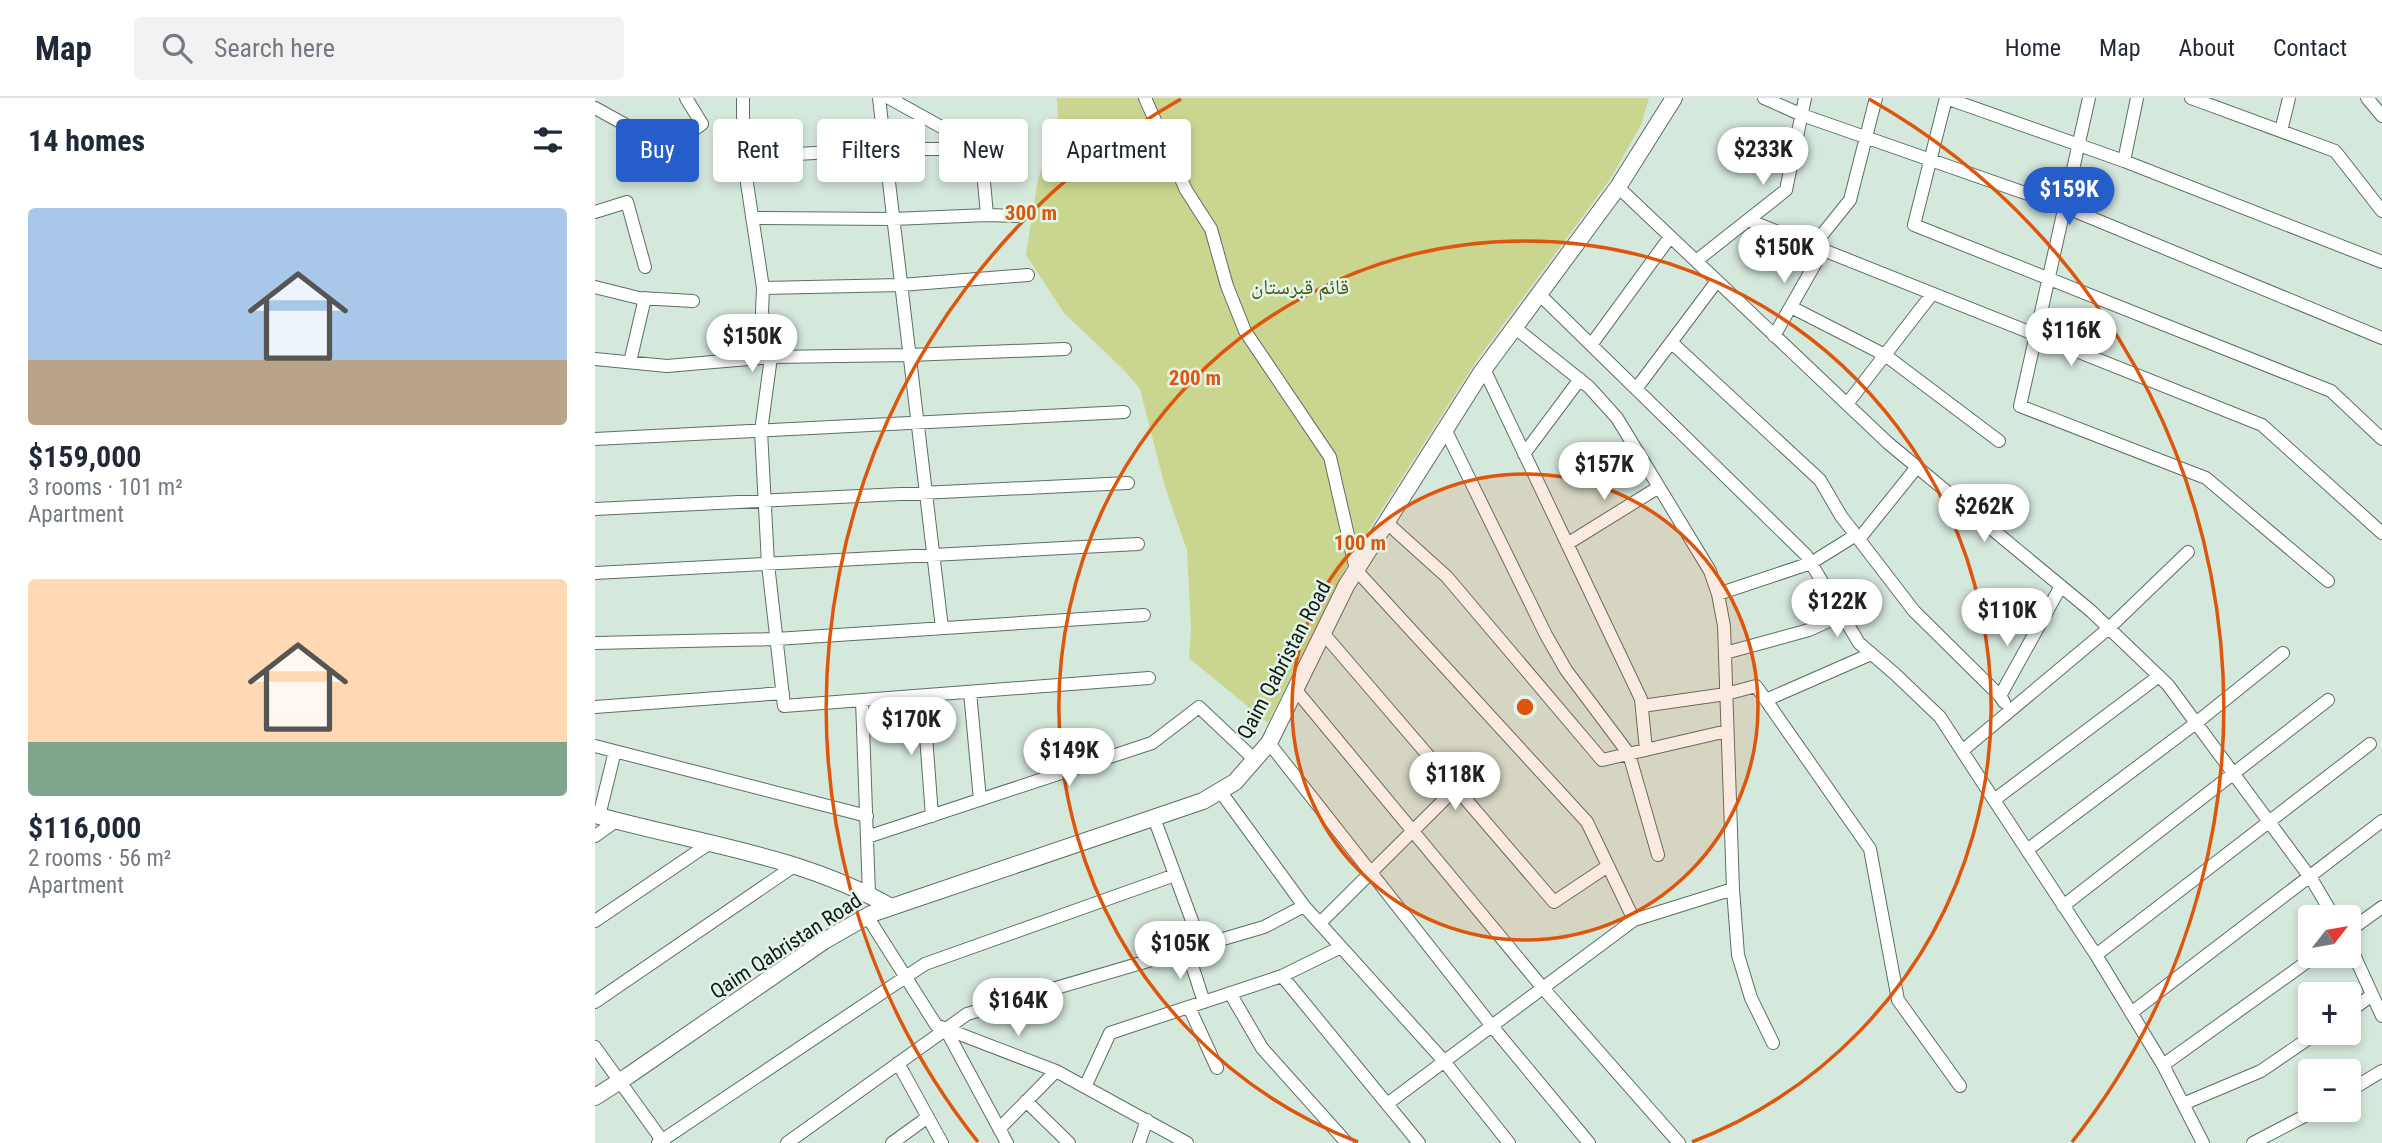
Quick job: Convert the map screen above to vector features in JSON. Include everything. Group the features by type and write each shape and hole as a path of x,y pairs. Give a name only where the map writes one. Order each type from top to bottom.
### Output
{"street":[{"path":"595,108 653,141 672,145 702,124 686,98"},
{"path":"743,98 743,119"},
{"path":"879,98 881,119"},
{"path":"889,98 939,126"},
{"path":"1145,98 1185,190 1211,229 1227,286 1245,331 1331,457 1356,570 1587,822 1634,920"},
{"name":"Qaim Qabristan Road","path":"595,1097 824,941 867,916 1203,801 1235,782 1269,743 1356,570 1445,429 1514,327 1618,187 1674,98"},
{"path":"1764,98 1802,115 2064,207 2382,338"},
{"path":"1696,261 1786,190 1805,98"},
{"path":"1774,335 1791,307 1818,248 1850,200 1876,98"},
{"path":"2382,262 2124,161 1946,98 1914,225 2331,391 2382,439"},
{"path":"2089,98 2020,406 2206,478 2328,582"},
{"path":"2124,161 2137,98"},
{"path":"2192,98 2212,102 2335,151 2382,211"},
{"path":"2281,131 2289,98"},
{"path":"2367,98 2382,116"},
{"path":"747,182 763,288 762,312 771,357 761,431 768,564 784,706 1149,678"},
{"path":"889,182 941,628"},
{"path":"984,182 987,215"},
{"path":"1618,187 1847,404 1917,467 2061,586 2159,676 2234,774 2326,905"},
{"path":"595,211 627,202 645,267"},
{"path":"752,218 1021,216"},
{"path":"1748,220 2262,425 2382,533"},
{"path":"1591,345 1670,237"},
{"path":"763,288 901,285 1028,275"},
{"path":"1636,389 1717,281"},
{"path":"595,286 645,298 693,301"},
{"path":"1539,294 1806,555 1859,643 1940,717 2096,955 2163,1065 2203,1143"},
{"path":"1847,404 1932,294"},
{"path":"630,362 645,298"},
{"path":"1791,307 1885,355 1999,441"},
{"path":"1514,327 1580,379 1616,418 1710,571 1724,626 1733,889 1738,955 1751,998 1773,1042"},
{"path":"1671,342 1820,480 1857,537 1914,611 2000,696 2010,711"},
{"path":"595,359 667,366 771,357 1065,349"},
{"path":"1484,369 1641,699 1646,750"},
{"path":"1524,454 1580,379"},
{"path":"595,439 1124,412"},
{"path":"1445,429 1546,635 1566,670 1629,754 1658,855"},
{"path":"1718,594 1811,563 1857,537 1917,467"},
{"path":"595,509 1128,484"},
{"path":"1567,544 1659,488"},
{"path":"1386,522 1447,577 1602,760 1727,731"},
{"path":"595,573 1138,544"},
{"path":"1962,751 2109,628 2188,552"},
{"path":"2000,696 2061,586"},
{"path":"595,643 776,639 1144,615"},
{"path":"1725,653 1809,630 1842,615"},
{"path":"1323,633 1554,902 1608,866"},
{"path":"2027,850 2196,723 2283,653"},
{"path":"1766,700 1871,654"},
{"path":"1994,800 2159,676"},
{"path":"1642,706 1756,687 1870,849 1898,1000 1960,1086"},
{"path":"1295,690 1542,988 1679,1143"},
{"path":"970,692 980,800"},
{"path":"595,707 783,693"},
{"path":"923,696 932,816"},
{"path":"862,700 869,895"},
{"path":"2063,906 2328,701"},
{"path":"867,837 1152,743 1199,707 1255,760"},
{"path":"1269,743 1491,1025 1589,1143"},
{"path":"2096,955 2370,744"},
{"path":"595,746 867,816"},
{"path":"615,751 597,816 795,866 869,895 891,907"},
{"path":"1320,923 1456,788"},
{"path":"1220,792 1304,906 1443,1060 1509,1143"},
{"path":"1154,818 1201,945"},
{"path":"595,836 616,821"},
{"path":"2131,1013 2382,821"},
{"path":"595,921 710,843"},
{"path":"595,1002 795,866"},
{"path":"595,1047 662,1142 926,964 1175,875"},
{"path":"1387,1104 1634,920 1733,889"},
{"path":"787,1143 967,1014 1264,927 1304,906"},
{"path":"2361,922 2382,907"},
{"path":"867,916 936,1025 1056,1071 1187,1143"},
{"path":"1085,1087 1110,1033 1282,976 1341,947"},
{"path":"1187,950 1204,1002"},
{"path":"2163,1065 2298,968"},
{"path":"2360,968 2382,1016"},
{"path":"1282,976 1419,1143"},
{"path":"1230,993 1262,1048 1347,1143"},
{"path":"2361,1003 2372,995"},
{"path":"1189,1007 1217,1068"},
{"path":"946,1028 1007,1143"},
{"path":"2183,1104 2261,1071 2299,1045"},
{"path":"898,1063 942,1143"},
{"path":"999,1129 1056,1071"},
{"path":"2361,1084 2382,1071"},
{"path":"1025,1101 1069,1143"},
{"path":"892,1143 928,1117"},
{"path":"2253,1143 2298,1119"},
{"path":"1139,1143 1147,1121"}],"green space":[{"name":"قائم قبرستان","path":"1057,98 1649,98 1641,125 1611,178 1477,360 1349,561 1268,723 1189,658 1191,628 1187,550 1165,487 1140,389 1125,371 1064,313 1026,255 1042,168 1042,182 1191,182 1191,119 1058,119"}]}
